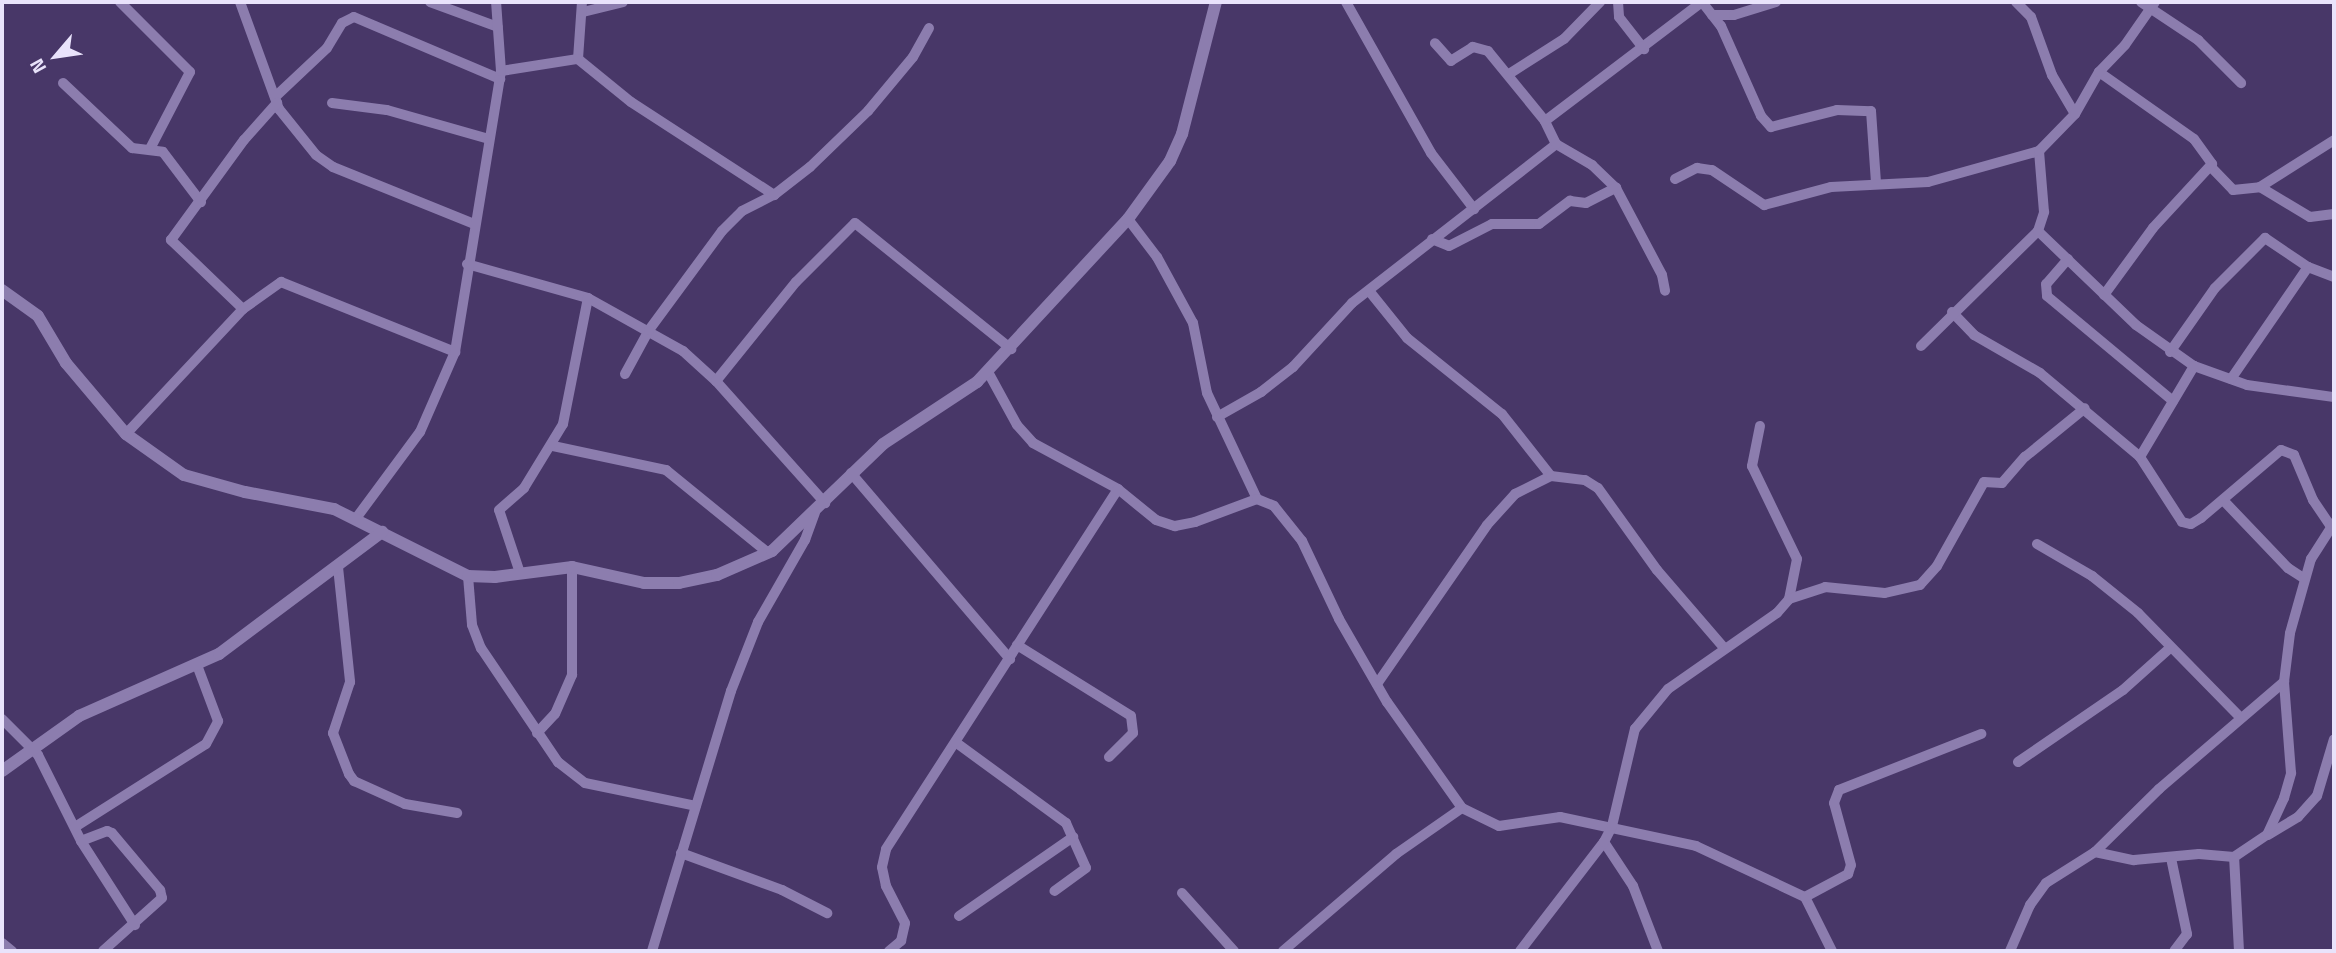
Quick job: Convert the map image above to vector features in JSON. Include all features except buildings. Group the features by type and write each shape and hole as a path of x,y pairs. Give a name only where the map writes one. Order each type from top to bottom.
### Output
{"street":[{"path":"120,2 190,72 150,149"},
{"path":"240,2 276,100 316,155 333,167 474,224"},
{"path":"430,2 498,27"},
{"path":"357,517 420,432 456,352 467,264 500,75 496,2"},
{"path":"578,59 583,7 623,2"},
{"path":"2,290 38,316 66,363 126,434 184,475 357,517 468,576 572,567 644,583 679,583 727,572 768,553 820,508 851,473 901,431 988,372 1128,219 1170,161 1182,134 1216,2"},
{"path":"1346,2 1432,153 1474,209"},
{"path":"1509,74 1564,40 1600,2"},
{"path":"1618,2 1619,16 1644,49"},
{"path":"1545,121 1644,49 1702,2 1742,65 1761,116 1771,127 1836,110 1871,111 1876,183"},
{"path":"1712,15 1734,15 1776,2"},
{"path":"2016,2 2031,17 2052,75 2075,114"},
{"path":"2141,2 2153,5 2198,40 2241,83"},
{"path":"1675,179 1697,168 1712,170 1764,205 1831,187 1928,182 2039,151 2075,114 2099,72 2153,5"},
{"path":"243,309 173,247 171,240 244,140 276,100 327,48 342,23 354,17 500,75 578,59"},
{"path":"625,374 649,330 722,231 750,206 774,195 868,111 913,57 929,28"},
{"path":"1435,43 1451,61 1481,46 1509,74 1545,121 1556,144 1592,166 1616,188 1661,275 1665,291"},
{"path":"578,59 631,102 774,195"},
{"path":"2099,72 2194,139 2211,167 2233,190 2260,187 2334,140"},
{"path":"63,83 132,148 163,152 201,202"},
{"path":"332,103 387,110 489,139"},
{"path":"1217,417 1261,392 1293,367 1352,303 1370,292 1432,239 1556,144"},
{"path":"1921,346 1952,312 2038,231 2044,212 2039,151"},
{"path":"2104,295 2153,228 2211,167"},
{"path":"2260,187 2310,217 2334,215"},
{"path":"1432,239 1449,246 1492,224 1539,223 1570,201 1586,203 1616,188"},
{"path":"1128,219 1157,257 1194,323 1217,417 1257,499 1273,506 1296,533 1377,684 1462,808 1499,826 1560,817 1696,846 1805,897 1832,951"},
{"path":"716,381 796,282 855,223 1011,349"},
{"path":"2038,231 2104,295 2170,352 2194,366 2231,379 2334,397"},
{"path":"2170,352 2215,288 2258,241 2268,239 2308,267 2334,276"},
{"path":"2068,259 2046,284 2047,296 2173,401"},
{"path":"467,264 588,298 683,351 716,381 820,508"},
{"path":"2231,379 2308,267"},
{"path":"126,434 243,309 281,282 456,352"},
{"path":"1370,292 1407,338 1502,414 1551,476"},
{"path":"520,572 499,510 524,488 553,446 563,424 588,298"},
{"path":"1952,312 1974,335 2040,373 2085,408 2140,457 2177,518 2186,524 2222,500 2274,454 2288,451 2333,525 2305,579 2284,682 2291,773 2267,835"},
{"path":"2140,457 2194,366"},
{"path":"988,372 1017,425 1034,443 1118,489 1156,520 1175,526 1257,499"},
{"path":"1789,599 1825,587 1885,593 1920,585 1937,566 1984,482 2002,484 2025,457 2085,408"},
{"path":"1520,951 1604,842 1612,826 1635,729 1668,689 1777,614 1789,599 1797,559 1752,466 1760,426"},
{"path":"553,446 666,470 768,553"},
{"path":"851,473 1010,659"},
{"path":"1377,684 1487,525 1516,494 1551,476 1585,480 1598,488 1641,550 1724,648"},
{"path":"889,951 901,941 905,923 886,886 882,867 886,849 958,744 1017,645 1118,489"},
{"path":"2222,500 2288,568 2305,579"},
{"path":"652,951 696,806 758,622 805,540 820,508"},
{"path":"2,771 31,746 138,686 197,666 242,639 382,532"},
{"path":"2036,544 2092,576 2138,613 2240,717"},
{"path":"338,567 350,682 333,733 349,774 354,781 405,804 457,813"},
{"path":"537,733 555,714 572,675 572,567"},
{"path":"468,576 476,637 558,762 585,783 696,806"},
{"path":"1017,645 1131,716 1133,733 1109,757"},
{"path":"2018,762 2123,690 2171,648"},
{"path":"75,827 206,744 218,721 197,666"},
{"path":"2010,951 2030,905 2046,883 2095,852 2240,717 2284,682"},
{"path":"2,719 31,746 81,841 135,925"},
{"path":"1805,897 1848,874 1851,864 1834,803 1839,790 1981,734"},
{"path":"2095,852 2134,860 2199,853 2234,857 2298,817 2317,796 2334,739"},
{"path":"958,744 1062,820 1073,837 1086,868 1054,891"},
{"path":"1283,951 1396,854 1462,808"},
{"path":"81,841 107,831 112,833 160,890 160,903 103,951"},
{"path":"959,916 1073,837"},
{"path":"1604,842 1633,886 1658,951"},
{"path":"681,853 782,890 827,913"},
{"path":"2234,857 2239,951"},
{"path":"2171,858 2187,934 2174,951"},
{"path":"1182,893 1234,951"},
{"path":"2,943 12,951"}]}
